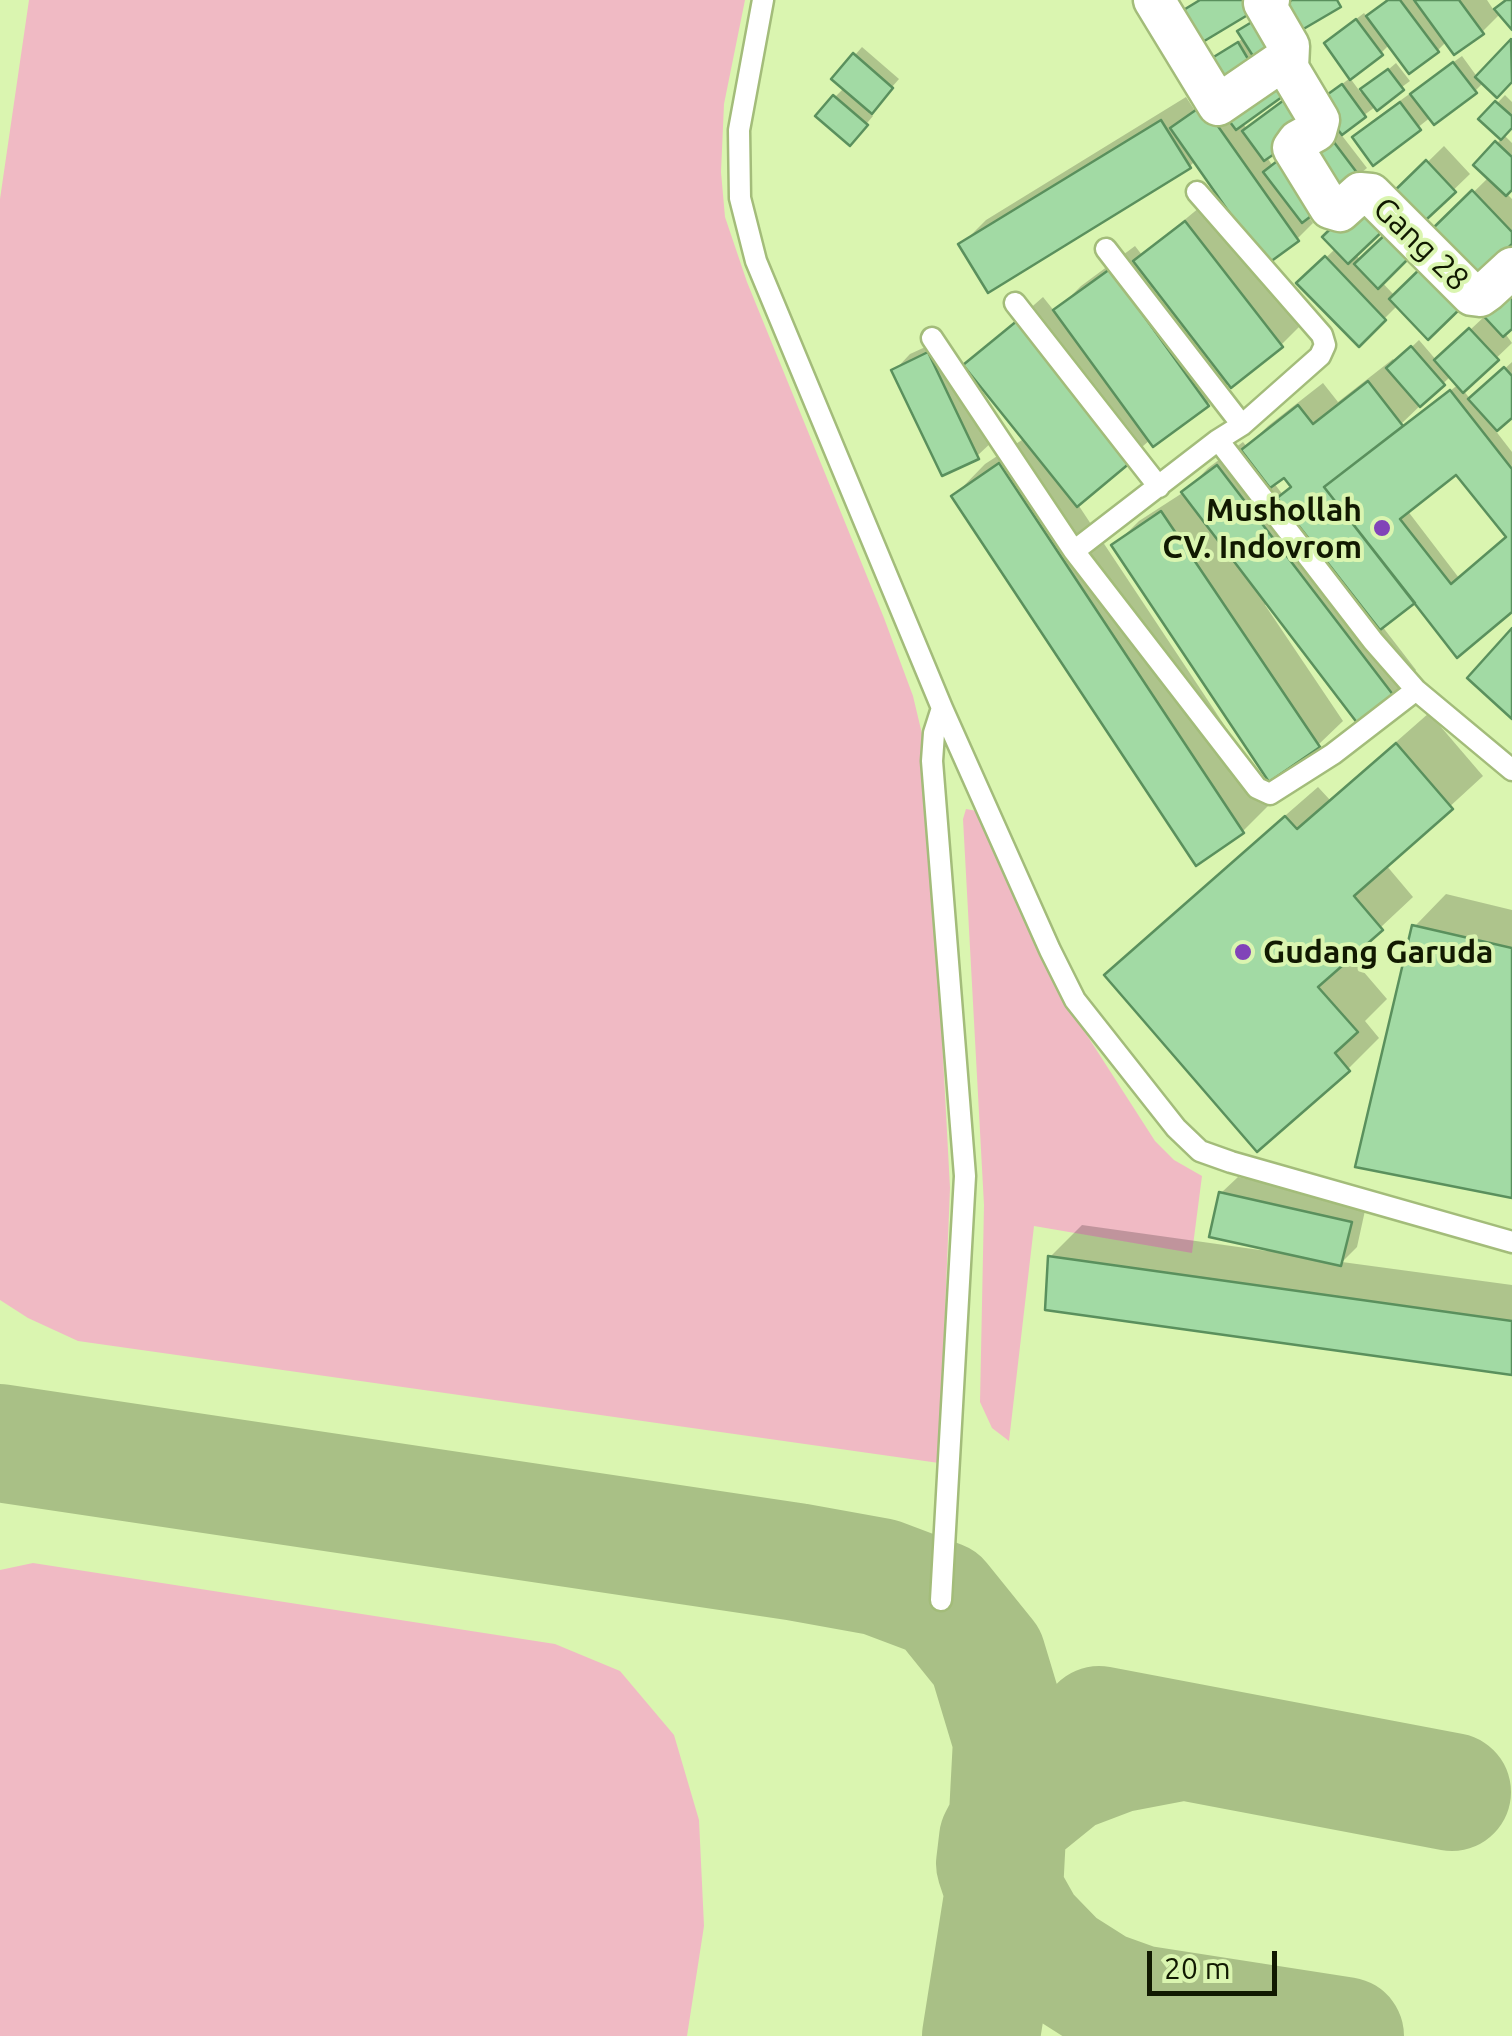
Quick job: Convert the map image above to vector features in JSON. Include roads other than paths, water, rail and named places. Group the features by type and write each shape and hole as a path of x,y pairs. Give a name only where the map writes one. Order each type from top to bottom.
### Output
{"street":[{"path":"1154,0 1218,105 1288,57"},
{"name":"Gang 28","path":"1267,2 1288,46 1288,68 1320,124 1293,148 1330,208 1340,211 1360,193 1371,194 1472,295 1480,296 1512,268"}],"lane":[{"path":"764,0 739,130 740,198 756,261 942,708 1075,1000 1200,1151 1512,1242"},
{"path":"1074,551 1242,425 1320,356 1325,345 1322,335 1197,192"},
{"path":"1106,249 1242,425"},
{"path":"1015,303 1159,486"},
{"path":"932,338 1074,551 1264,794 1270,794 1333,754 1416,690"},
{"path":"1218,440 1373,641 1416,690 1512,770"},
{"path":"942,708 934,733 932,761 966,1176 942,1600"}],"place":[{"name":"Mushollah CV. Indovrom","path":"1382,528"},
{"name":"Gudang Garuda","path":"1243,952"}]}
